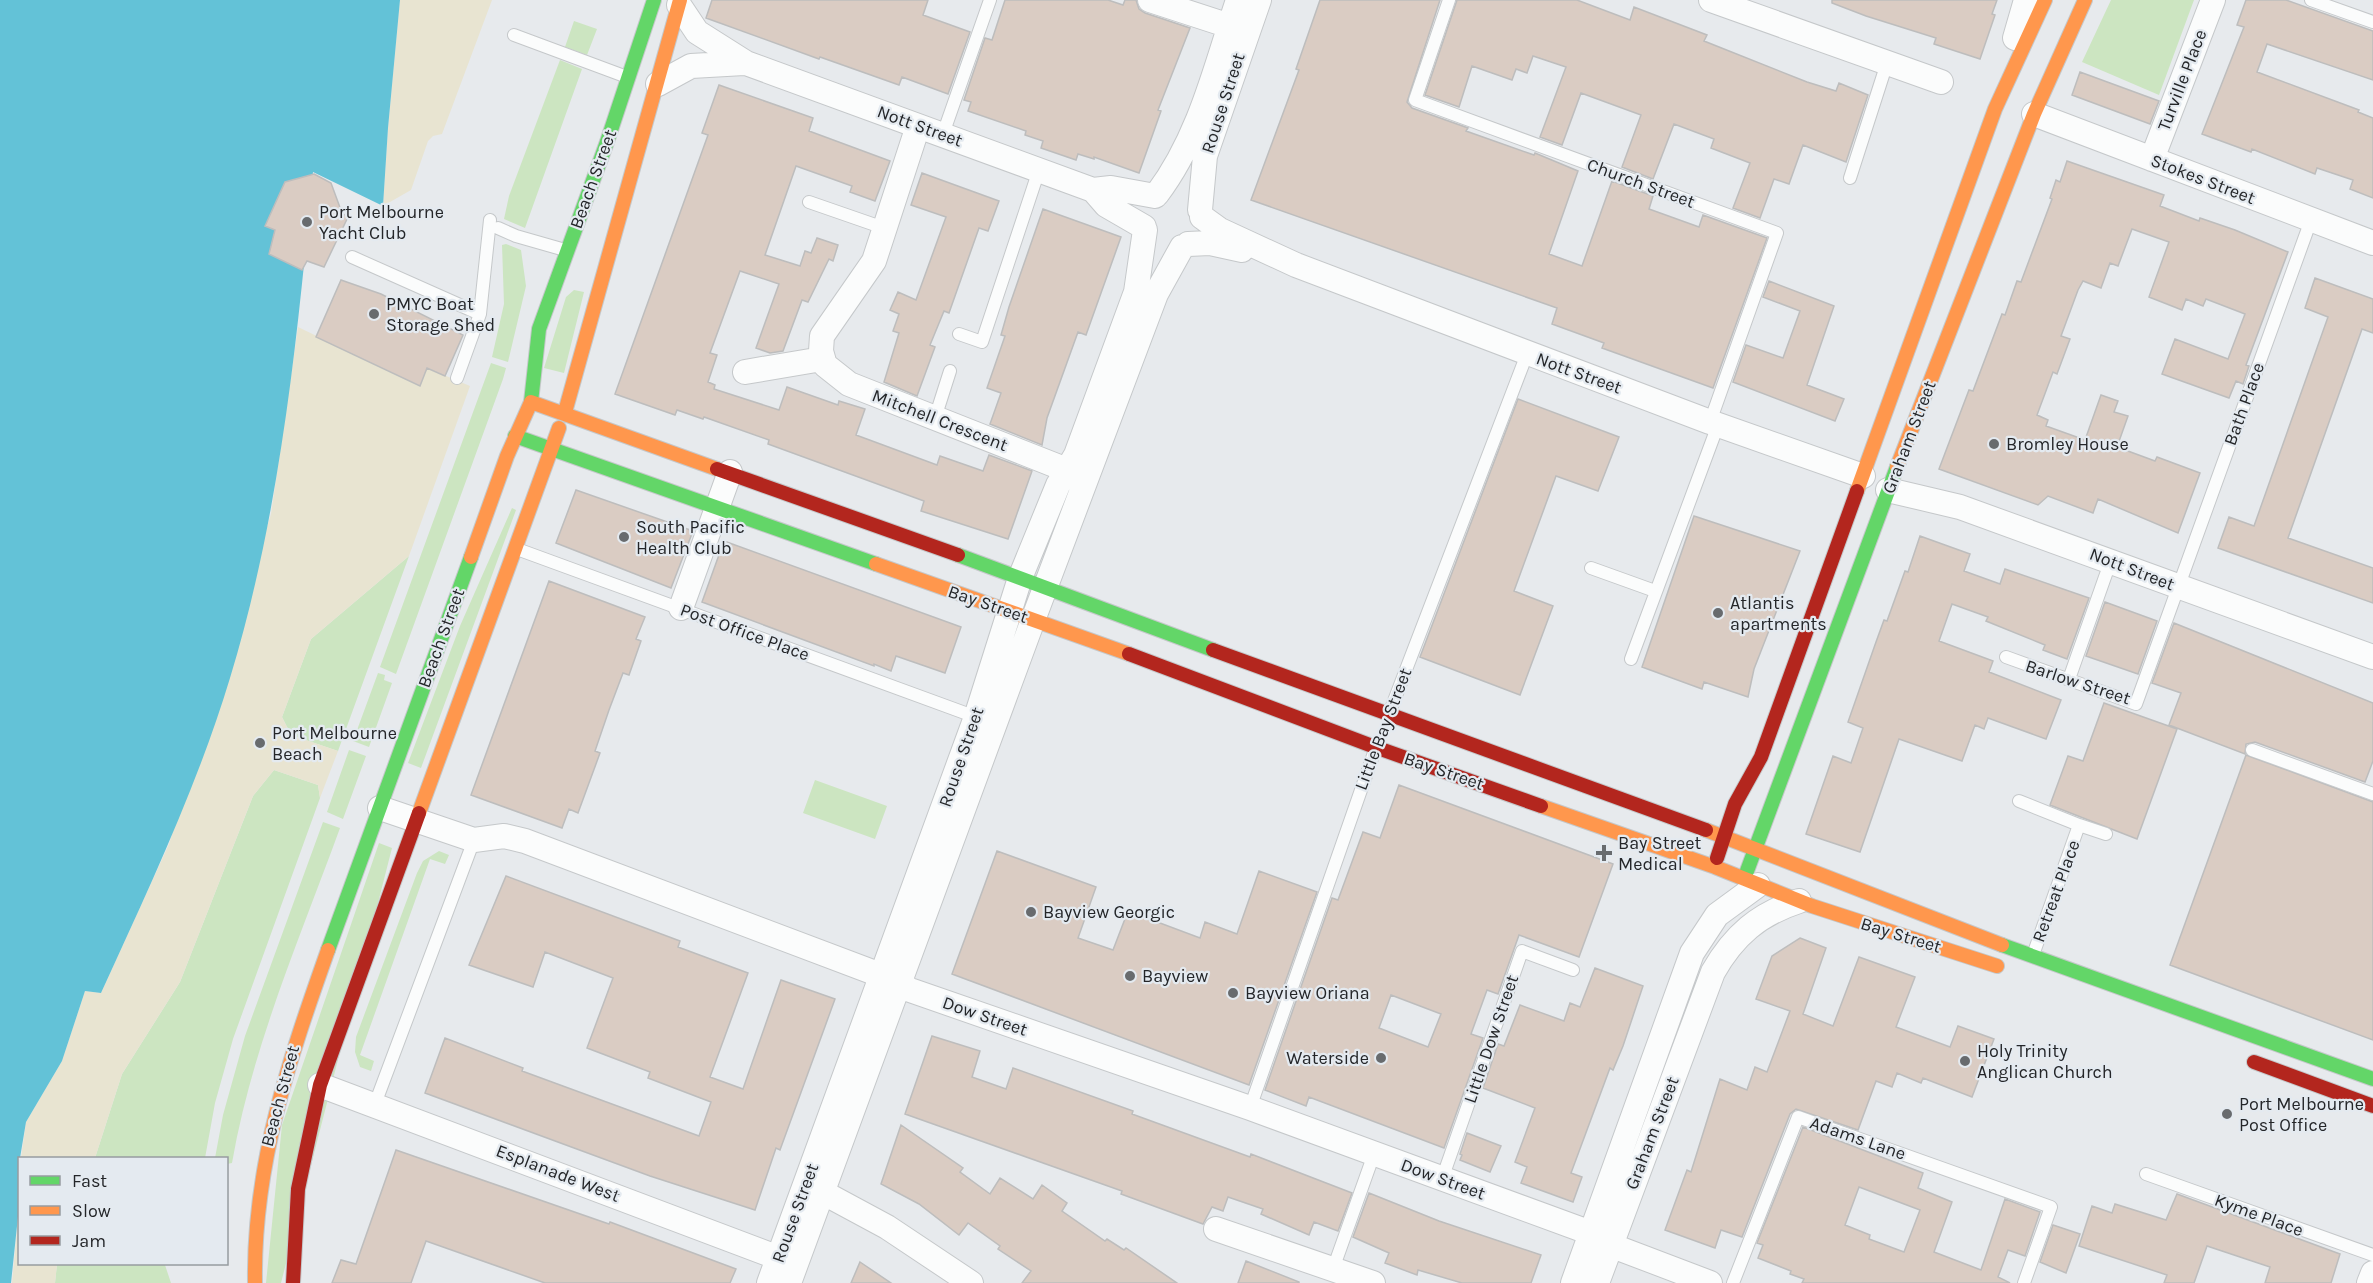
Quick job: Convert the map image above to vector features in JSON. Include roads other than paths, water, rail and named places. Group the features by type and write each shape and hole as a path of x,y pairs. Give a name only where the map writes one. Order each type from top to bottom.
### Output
{"main road":[{"name":"Beach Street","path":"255,1283 258,1200 270,1123 292,1050 515,436 531,402 536,344 566,250 608,142 654,0"},
{"name":"Graham Street","path":"1715,867 1735,804 1761,757 1995,110 2045,0"},
{"name":"Graham Street","path":"1800,867 1764,878 1754,851 1888,490 2034,114 2085,0"},
{"name":"Beach Street","path":"293,1283 298,1189 308,1129 320,1085 565,412 597,259 658,84 680,2"},
{"path":"637,48 664,57"},
{"path":"566,250 597,259"},
{"name":"Bay Street","path":"531,402 565,412 1046,586 1160,648 1382,731 1723,837 1754,851 2032,957 2373,1080"},
{"name":"Bay Street","path":"515,436 1010,613 1160,648 1382,731 1715,867 1764,878 1799,901 2010,971"},
{"path":"2242,1057 2373,1106"}],"street":[{"path":"1150,0 1238,29"},
{"name":"Rouse Street","path":"1201,213 1205,156 1238,29 1238,0"},
{"name":"Rouse Street","path":"1156,195 1188,148 1238,29 1259,0"},
{"path":"1711,0 1941,82"},
{"name":"Graham Street","path":"1995,110 2026,0"},
{"name":"Turville Place","path":"2152,159 2213,0"},
{"name":"Nott Street","path":"680,2 697,32 746,63 1093,190 1111,188 1156,195"},
{"name":"Nott Street","path":"658,84 697,64 746,63"},
{"name":"Stokes Street","path":"2034,114 2373,243"},
{"path":"745,372 822,359 821,345 824,332 871,266 918,126"},
{"name":"Nott Street","path":"1093,190 1106,205 1145,228"},
{"path":"1170,190 1182,192 1193,199 1201,213 1200,230 1185,246 1160,246 1145,228 1144,213 1156,195 1170,190"},
{"name":"Nott Street","path":"1201,213 1220,230 1296,265 1527,354 1863,476"},
{"name":"Rouse Street","path":"891,980 1020,578 1048,506 1080,446 1136,292 1145,228"},
{"name":"Nott Street","path":"1185,246 1216,244 1296,265"},
{"name":"Rouse Street","path":"770,1283 788,1268 891,980 1033,620 1160,285 1185,246"},
{"name":"Mitchell Crescent","path":"822,359 841,381 1067,470"},
{"path":"681,608 730,472"},
{"name":"Nott Street","path":"1888,490 1960,507 2373,657"},
{"name":"Dow Street","path":"380,808 474,840 504,836 525,840 891,980 1442,1179 1710,1283"},
{"name":"Graham Street","path":"1597,1283 1600,1239 1692,953 1708,926 1724,909 1764,878"},
{"name":"Graham Street","path":"1573,1283 1600,1239 1708,982 1720,961 1743,931 1767,913 1799,901"},
{"path":"1680,990 1708,982"},
{"name":"Esplanade West","path":"320,1085 375,1104 788,1268"},
{"path":"815,1188 887,1227 971,1283"},
{"path":"1216,1228 1373,1283"},
{"path":"2369,1283 2373,1273"}],"lane":[{"path":"943,134 990,0"},
{"name":"Church Street","path":"1449,0 1415,100 1777,232 1714,423"},
{"path":"2311,0 2373,22"},
{"path":"514,35 628,78"},
{"path":"1850,178 1887,63"},
{"path":"959,334 982,342 1039,170"},
{"path":"809,202 884,228"},
{"name":"Bath Place","path":"2178,586 2311,220"},
{"path":"457,378 480,314 494,224 516,236 566,250"},
{"path":"352,257 480,314"},
{"name":"Little Bay Street","path":"1250,1108 1382,731 1527,354"},
{"path":"935,418 950,370"},
{"path":"1631,659 1714,423"},
{"name":"Post Office Place","path":"514,548 976,717"},
{"path":"2069,679 2111,560"},
{"path":"1592,568 1655,591"},
{"name":"Barlow Street","path":"2006,657 2136,704 2178,586"},
{"path":"2252,750 2373,793"},
{"name":"Retreat Place","path":"2019,801 2106,834"},
{"name":"Retreat Place","path":"2032,957 2079,825"},
{"path":"375,1104 474,840"},
{"name":"Little Dow Street","path":"1442,1179 1522,951 1573,970"},
{"name":"Adams Lane","path":"1733,1283 1798,1117 2051,1207 2024,1283"},
{"path":"1333,1269 1374,1154"},
{"name":"Kyme Place","path":"2146,1174 2373,1255"}],"water":[{"path":"0,0 400,0 383,206 313,172 293,364 274,491 262,554 230,678 203,759 154,877 101,993 85,991 62,1061 26,1122 20,1157 18,1157 18,1216 11,1283 0,1283"}],"place":[{"name":"Port Melbourne Yacht Club","path":"307,222"},
{"name":"PMYC Boat Storage Shed","path":"374,314"},
{"name":"Bromley House","path":"1994,444"},
{"name":"South Pacific Health Club","path":"624,537"},
{"name":"Atlantis apartments","path":"1718,613"},
{"name":"Port Melbourne Beach","path":"260,743"},
{"name":"Bay Street Medical","path":"1604,853"},
{"name":"Bayview Georgic","path":"1031,912"},
{"name":"Bayview","path":"1130,976"},
{"name":"Bayview Oriana","path":"1233,993"},
{"name":"Waterside","path":"1381,1058"},
{"name":"Holy Trinity Anglican Church","path":"1965,1061"},
{"name":"Port Melbourne Post Office","path":"2227,1114"}]}
